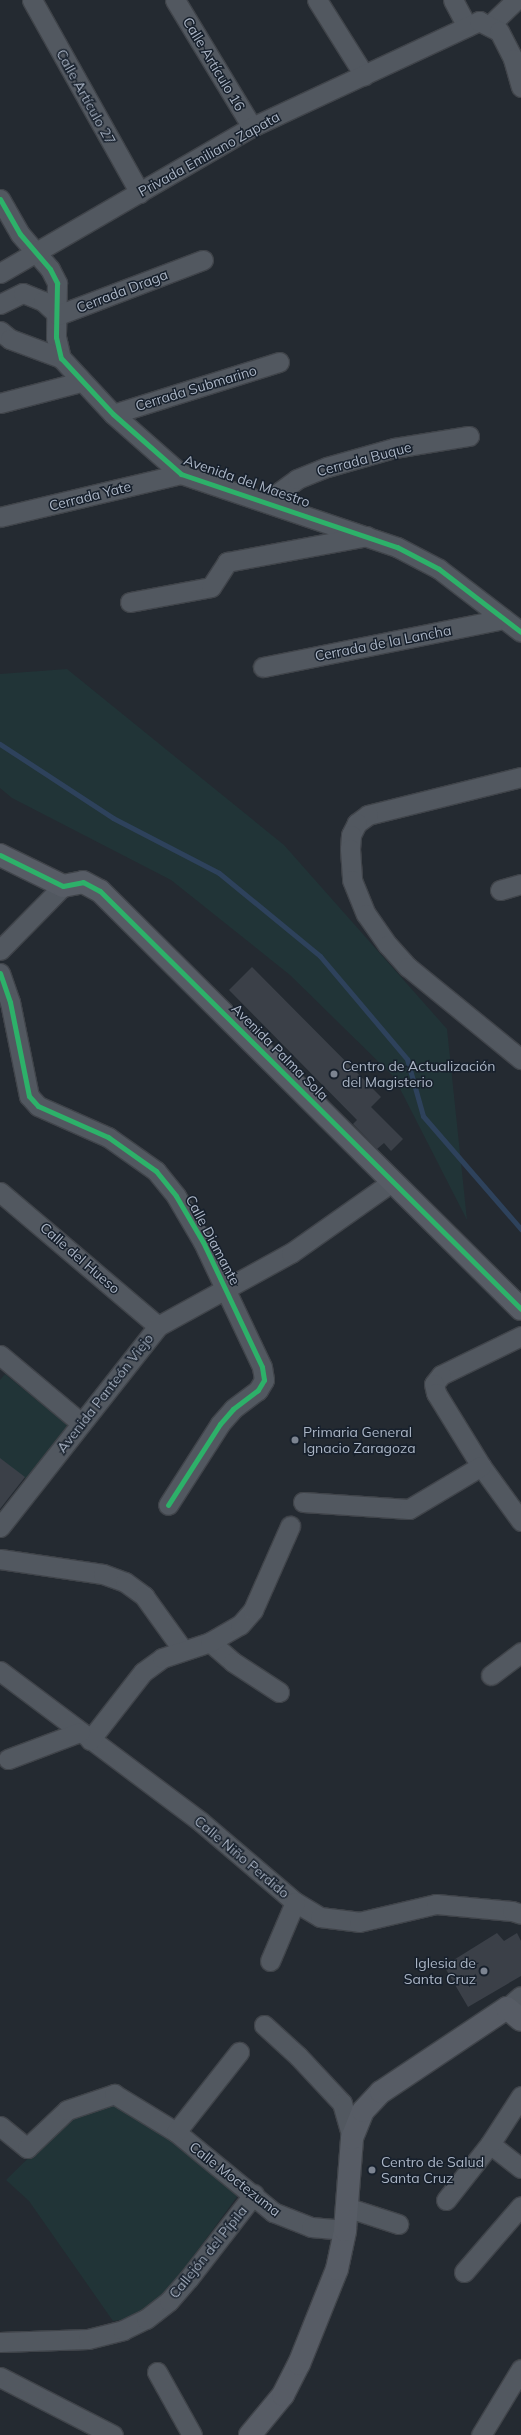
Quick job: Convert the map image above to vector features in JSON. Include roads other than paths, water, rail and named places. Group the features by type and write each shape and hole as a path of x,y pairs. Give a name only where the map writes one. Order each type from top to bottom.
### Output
{"street":[{"name":"Calle Artículo 27","path":"32,0 140,193"},
{"name":"Calle Artículo 16","path":"175,0 252,127"},
{"path":"317,0 364,75"},
{"path":"453,0 467,26"},
{"path":"516,0 490,25 499,31 517,58 521,87"},
{"name":"Privada Emiliano Zapata","path":"0,273 37,254 252,127 467,26 479,21 490,25"},
{"name":"Avenida del Maestro","path":"0,199 20,234 50,269 57,283 58,315 56,337 61,358 80,382 113,414 181,474 267,501 397,546 438,569 521,632"},
{"name":"Cerrada Draga","path":"0,304 23,293 43,301 58,315 203,260"},
{"path":"0,331 10,339 61,358"},
{"name":"Cerrada Submarino","path":"113,414 279,362"},
{"path":"0,403 80,382"},
{"name":"Cerrada Buque","path":"267,501 297,479 327,467 394,448 469,436"},
{"name":"Cerrada Yate","path":"0,517 181,474"},
{"path":"130,602 211,588 227,562 368,536"},
{"name":"Cerrada de la Lancha","path":"263,666 503,619"},
{"path":"521,777 368,815 357,823 351,835 350,849 352,880 366,914 388,946 408,967 521,1059"},
{"path":"0,855 64,886 0,950"},
{"name":"Avenida Palma Sola","path":"64,886 83,882 100,891 521,1309"},
{"path":"500,890 521,884"},
{"name":"Calle Diamante","path":"0,973 10,1002 29,1096 38,1106 108,1137 156,1171 180,1202 226,1288 262,1366 264,1380 258,1390 233,1409 220,1424 168,1505"},
{"name":"Avenida Panteón Viejo","path":"0,1527 80,1422 158,1326 291,1253 393,1181"},
{"name":"Calle del Hueso","path":"3,1199 158,1326"},
{"path":"521,1336 441,1375 434,1384 436,1392 481,1466 521,1521"},
{"path":"0,1355 80,1422"},
{"path":"303,1502 388,1510 409,1509 481,1466"},
{"path":"8,1759 85,1736 143,1672 162,1658 210,1642 240,1625 253,1610 290,1526"},
{"path":"0,1559 103,1574 124,1582 144,1596 183,1650"},
{"path":"210,1642 233,1662 279,1692"},
{"path":"491,1675 521,1652"},
{"name":"Calle Niño Perdido","path":"0,1673 201,1822 294,1902 320,1917 341,1921 359,1922 436,1904 512,1911 521,1914"},
{"path":"270,1961 294,1902"},
{"path":"250,2435 283,2395 299,2364 337,2269 345,2230 352,2138 363,2111 381,2092 516,2008"},
{"path":"264,2025 342,2103 352,2138"},
{"path":"176,2132 239,2052"},
{"name":"Calle Moctezuma","path":"0,2126 27,2148 68,2110 114,2094 176,2132 254,2194 273,2212 291,2221 345,2230"},
{"path":"446,2200 490,2144 521,2096"},
{"path":"490,2144 521,2168"},
{"name":"Callejón del Pípila","path":"0,2342 88,2339 123,2330 146,2319 184,2284 254,2194"},
{"path":"464,2272 521,2206"},
{"path":"346,2207 398,2224"},
{"path":"482,2435 521,2369"},
{"path":"157,2372 192,2435"},
{"path":"2,2384 113,2435"}],"waterway":[{"path":"0,744 113,818 219,873 320,956 407,1059 423,1116 521,1229"}],"place":[{"name":"Centro de Actualización del Magisterio","path":"334,1074"},
{"name":"Primaria General Ignacio Zaragoza","path":"295,1440"},
{"name":"Iglesia de Santa Cruz","path":"484,1971"},
{"name":"Centro de Salud Santa Cruz","path":"372,2170"}]}
